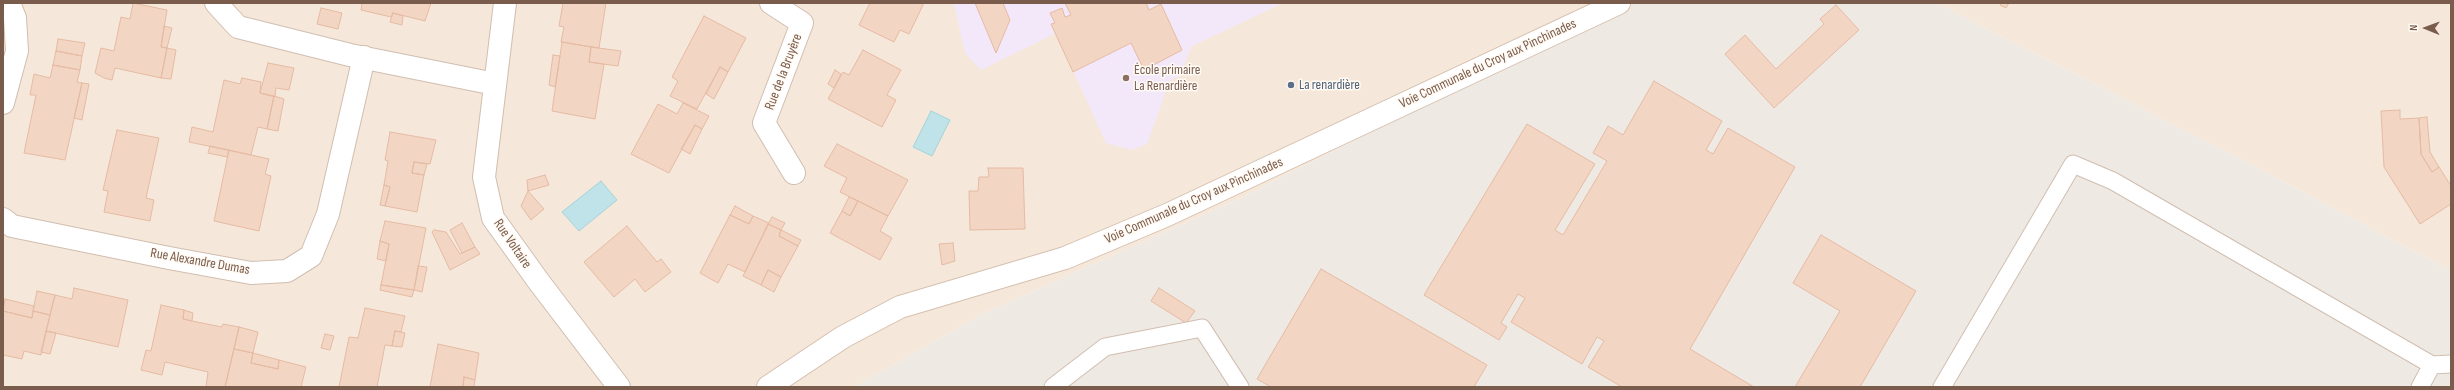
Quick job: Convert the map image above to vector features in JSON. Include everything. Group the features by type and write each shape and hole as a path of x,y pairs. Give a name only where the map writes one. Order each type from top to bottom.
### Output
{"street":[{"path":"3,103 17,51 15,18 9,3"},
{"path":"216,3 238,27 364,57 495,84"},
{"name":"Rue Voltaire","path":"505,3 484,177 493,218 538,282 619,387"},
{"name":"Rue de la Bruyère","path":"770,3 802,23 764,123 794,173"},
{"name":"Voie Communale du Croy aux Pinchinades","path":"768,387 843,337 900,307 1065,258 1167,215 1619,3"},
{"name":"Rue Alexandre Dumas","path":"3,219 12,226 169,258 251,273 287,271 311,256 328,214 364,57"}],"lane":[{"path":"1942,387 2073,164 2113,181 2432,365 2451,364"},
{"path":"1053,387 1105,347 1202,328 1240,387"},
{"path":"2420,387 2432,365"}],"shaded area":[{"path":"3,3 1635,3 1422,106 1239,199 982,314 854,387 3,387"},
{"name":"École primaire La Renardière","path":"954,3 1283,3 1192,46 1180,76 1170,80 1147,144 1131,150 1106,143 1056,33 981,70 965,53"},
{"path":"1635,3 1937,3 2262,170 2451,271 2451,387 854,387 982,314 1239,199 1422,106"},
{"path":"1937,3 2451,3 2451,271 2262,170"}],"water":[{"path":"931,111 950,120 932,156 913,147"},
{"path":"601,181 617,200 579,231 562,212"}],"building":[{"path":"133,3 167,10 161,47 167,48 161,78 115,68 112,80 104,78 95,73 101,48 114,51 121,17 130,19"},
{"path":"362,3 431,3 425,21 393,13 391,17 361,10"},
{"path":"563,3 606,3 599,48 561,42 564,27 559,26"},
{"path":"870,3 923,3 923,5 909,34 900,30 894,42 859,25"},
{"path":"975,3 1003,3 1010,20 996,53"},
{"path":"1065,3 1146,3 1149,10 1161,4 1182,50 1144,70 1131,43 1073,72 1051,24 1055,23 1050,13 1062,8 1065,17 1071,15"},
{"path":"2001,3 2009,3 2006,8 2000,5"},
{"path":"1836,5 1859,30 1774,108 1725,54 1745,35 1776,69 1824,24 1820,19"},
{"path":"321,8 342,13 338,29 317,24"},
{"path":"393,13 403,16 402,25 390,22"},
{"path":"704,16 746,38 728,72 720,67 697,109 670,96 678,81 672,77"},
{"path":"164,26 172,28 167,48 161,47"},
{"path":"58,39 85,43 82,56 56,51"},
{"path":"562,42 591,47 589,62 604,64 595,119 552,111"},
{"path":"591,47 621,51 618,66 589,62"},
{"path":"167,48 176,50 171,79 161,78"},
{"path":"863,50 901,70 887,95 896,100 882,127 828,99 843,72 849,75"},
{"path":"56,51 82,56 80,70 53,65"},
{"path":"553,55 560,56 555,87 549,85"},
{"path":"268,63 294,68 289,90 276,88 275,97 260,93"},
{"path":"53,65 80,70 77,82 82,83 65,160 24,153 36,95 30,95 34,74 50,78"},
{"path":"720,67 728,72 714,99 706,94"},
{"path":"835,70 841,74 834,88 828,84"},
{"path":"242,78 261,82 260,93 274,96 267,129 258,127 251,155 189,142 192,127 213,132 224,80 240,84"},
{"path":"1654,81 1722,121 1706,150 1713,154 1728,128 1795,167 1690,349 1754,387 1622,387 1588,367 1604,341 1597,337 1582,364 1511,322 1525,298 1518,294 1501,323 1507,327 1499,340 1424,295 1527,124 1595,164 1555,230 1563,235 1607,161 1593,153 1608,126 1623,135"},
{"path":"82,83 89,84 82,120 74,118"},
{"path":"274,96 284,99 278,131 267,129"},
{"path":"683,103 709,116 702,129 695,125 669,173 631,154 658,104 677,114"},
{"path":"2400,110 2400,119 2419,118 2421,154 2432,172 2439,167 2451,186 2451,204 2420,224 2384,167 2381,111"},
{"path":"2427,117 2430,152 2439,167 2432,172 2421,154 2419,118"},
{"path":"695,125 702,129 690,154 681,149"},
{"path":"117,130 159,138 146,198 154,200 150,221 104,212 108,191 103,190"},
{"path":"390,132 436,140 430,164 414,162 412,173 424,175 417,212 385,206 390,187 384,185 388,161 385,160"},
{"path":"837,144 908,180 888,216 840,192 847,178 824,166"},
{"path":"210,146 229,150 227,157 208,153"},
{"path":"229,150 269,159 265,174 271,176 259,231 214,221"},
{"path":"414,162 427,164 424,175 412,173"},
{"path":"988,168 1023,168 1025,229 970,230 969,191 978,191 979,177 989,177"},
{"path":"545,175 549,185 528,191 527,180"},
{"path":"384,185 390,187 385,206 380,205"},
{"path":"528,191 544,209 531,220 521,206"},
{"path":"849,197 858,201 850,216 842,211"},
{"path":"858,201 888,216 880,231 892,238 880,260 830,233 842,211 850,216"},
{"path":"735,206 753,216 749,224 730,215"},
{"path":"730,215 749,224 753,216 769,223 745,272 728,264 718,283 700,273"},
{"path":"772,217 785,223 781,230 768,224"},
{"path":"385,221 426,228 414,290 381,285 389,244 380,241"},
{"path":"462,223 475,247 462,253 450,230"},
{"path":"768,224 781,230 779,236 798,246 781,277 768,270 761,285 743,276"},
{"path":"627,226 657,262 661,259 671,272 645,292 635,279 614,297 584,262"},
{"path":"434,230 446,232 460,254 475,247 480,254 450,270 432,232"},
{"path":"781,230 801,240 798,246 779,236"},
{"path":"1821,235 1916,291 1860,387 1795,387 1840,311 1793,283"},
{"path":"380,241 389,244 386,261 377,259"},
{"path":"953,243 955,261 942,265 939,244"},
{"path":"418,266 427,267 422,292 414,290"},
{"path":"1321,269 1487,365 1474,387 1271,387 1257,379"},
{"path":"768,270 781,277 774,292 761,285"},
{"path":"381,285 414,290 412,297 380,290"},
{"path":"74,288 128,300 118,347 46,331 55,295 72,299"},
{"path":"1159,288 1195,311 1186,323 1151,301"},
{"path":"37,291 55,295 50,315 33,311"},
{"path":"5,299 34,306 32,318 3,311"},
{"path":"161,305 184,310 183,319 222,327 223,324 239,327 225,387 206,387 208,372 165,362 162,375 141,370 146,350 151,351"},
{"path":"365,308 405,316 401,332 395,331 392,346 385,345 377,387 339,387 349,337 358,338"},
{"path":"184,310 193,313 192,321 183,319"},
{"path":"3,311 32,318 33,311 50,315 41,355 24,351 22,359 3,355"},
{"path":"239,327 258,332 253,353 234,349"},
{"path":"46,331 56,333 50,354 41,352"},
{"path":"395,331 405,333 402,347 392,346"},
{"path":"325,334 334,336 330,350 321,348"},
{"path":"438,344 479,353 475,380 464,377 463,387 430,387"},
{"path":"234,349 253,353 251,363 278,369 279,360 306,367 301,387 225,387"},
{"path":"253,353 279,360 278,369 251,363"},
{"path":"464,377 475,380 474,387 463,387"}],"place":[{"name":"École primaire La Renardière","path":"1126,78"},
{"name":"La renardière","path":"1291,85"}]}
